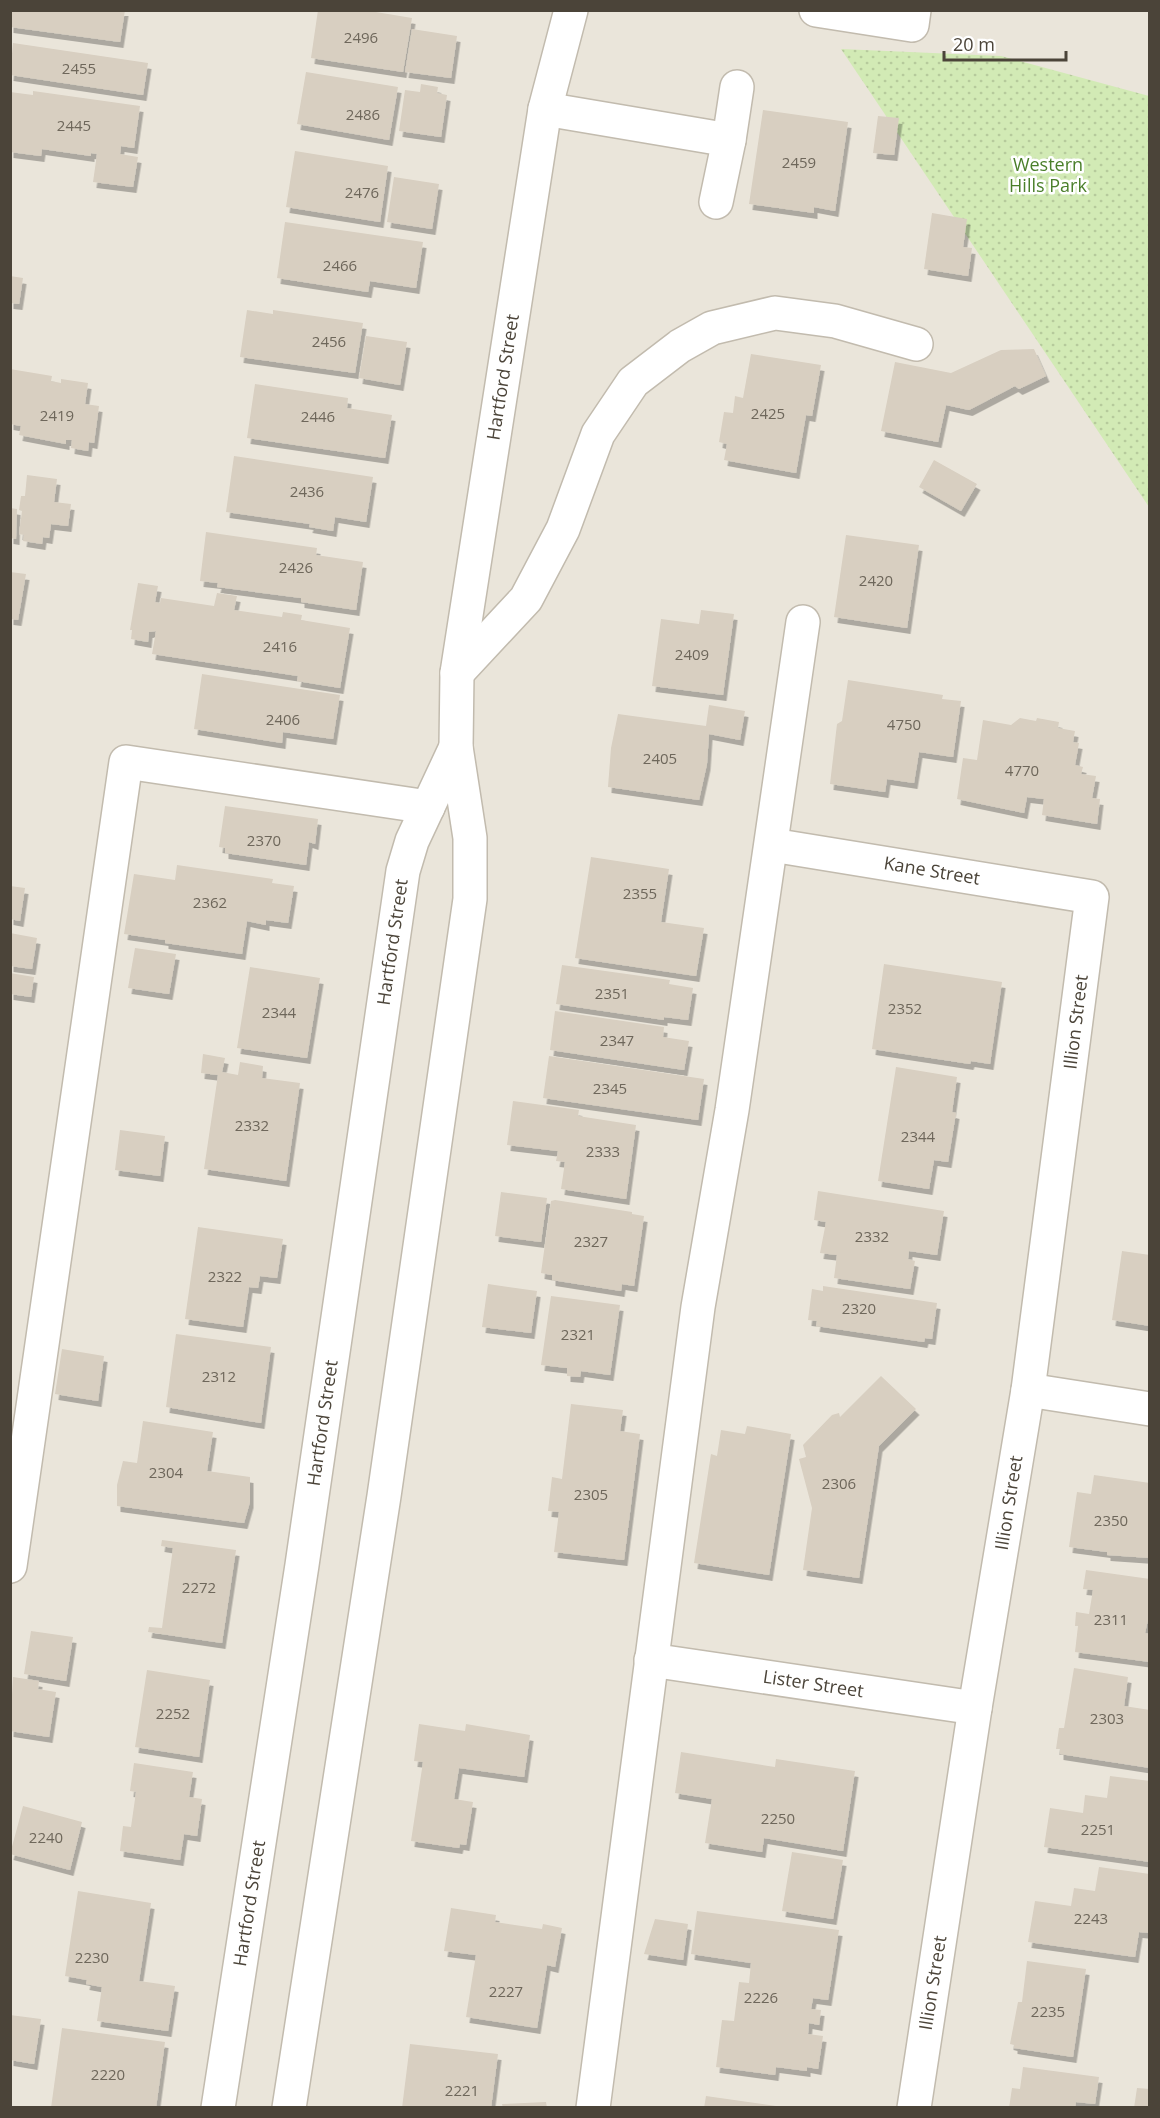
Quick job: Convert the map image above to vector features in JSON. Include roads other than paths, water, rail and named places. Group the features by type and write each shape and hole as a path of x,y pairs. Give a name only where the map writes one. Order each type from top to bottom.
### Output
{"street":[{"name":"Hartford Street","path":"289,2108 381,1519 470,899 470,838 456,747 457,673 545,109 571,10"},
{"path":"816,10 913,18"},
{"path":"716,202 737,87"},
{"path":"545,109 729,140"},
{"path":"457,673 526,599 563,529 598,434 633,382 680,346 712,328 775,313 835,321 916,344"},
{"path":"593,2108 698,1307 732,1110 803,622"},
{"name":"Hartford Street","path":"218,2108 302,1565 403,872 412,841 456,747"},
{"path":"10,1566 126,762 428,807"},
{"name":"Kane Street","path":"772,845 1092,897"},
{"name":"Illion Street","path":"914,2108 975,1708 1028,1390 1092,897"},
{"path":"1028,1390 1149,1409"},
{"name":"Lister Street","path":"651,1660 975,1708"}],"park label":[{"name":"Western Hills Park","path":"1048,175"}]}
